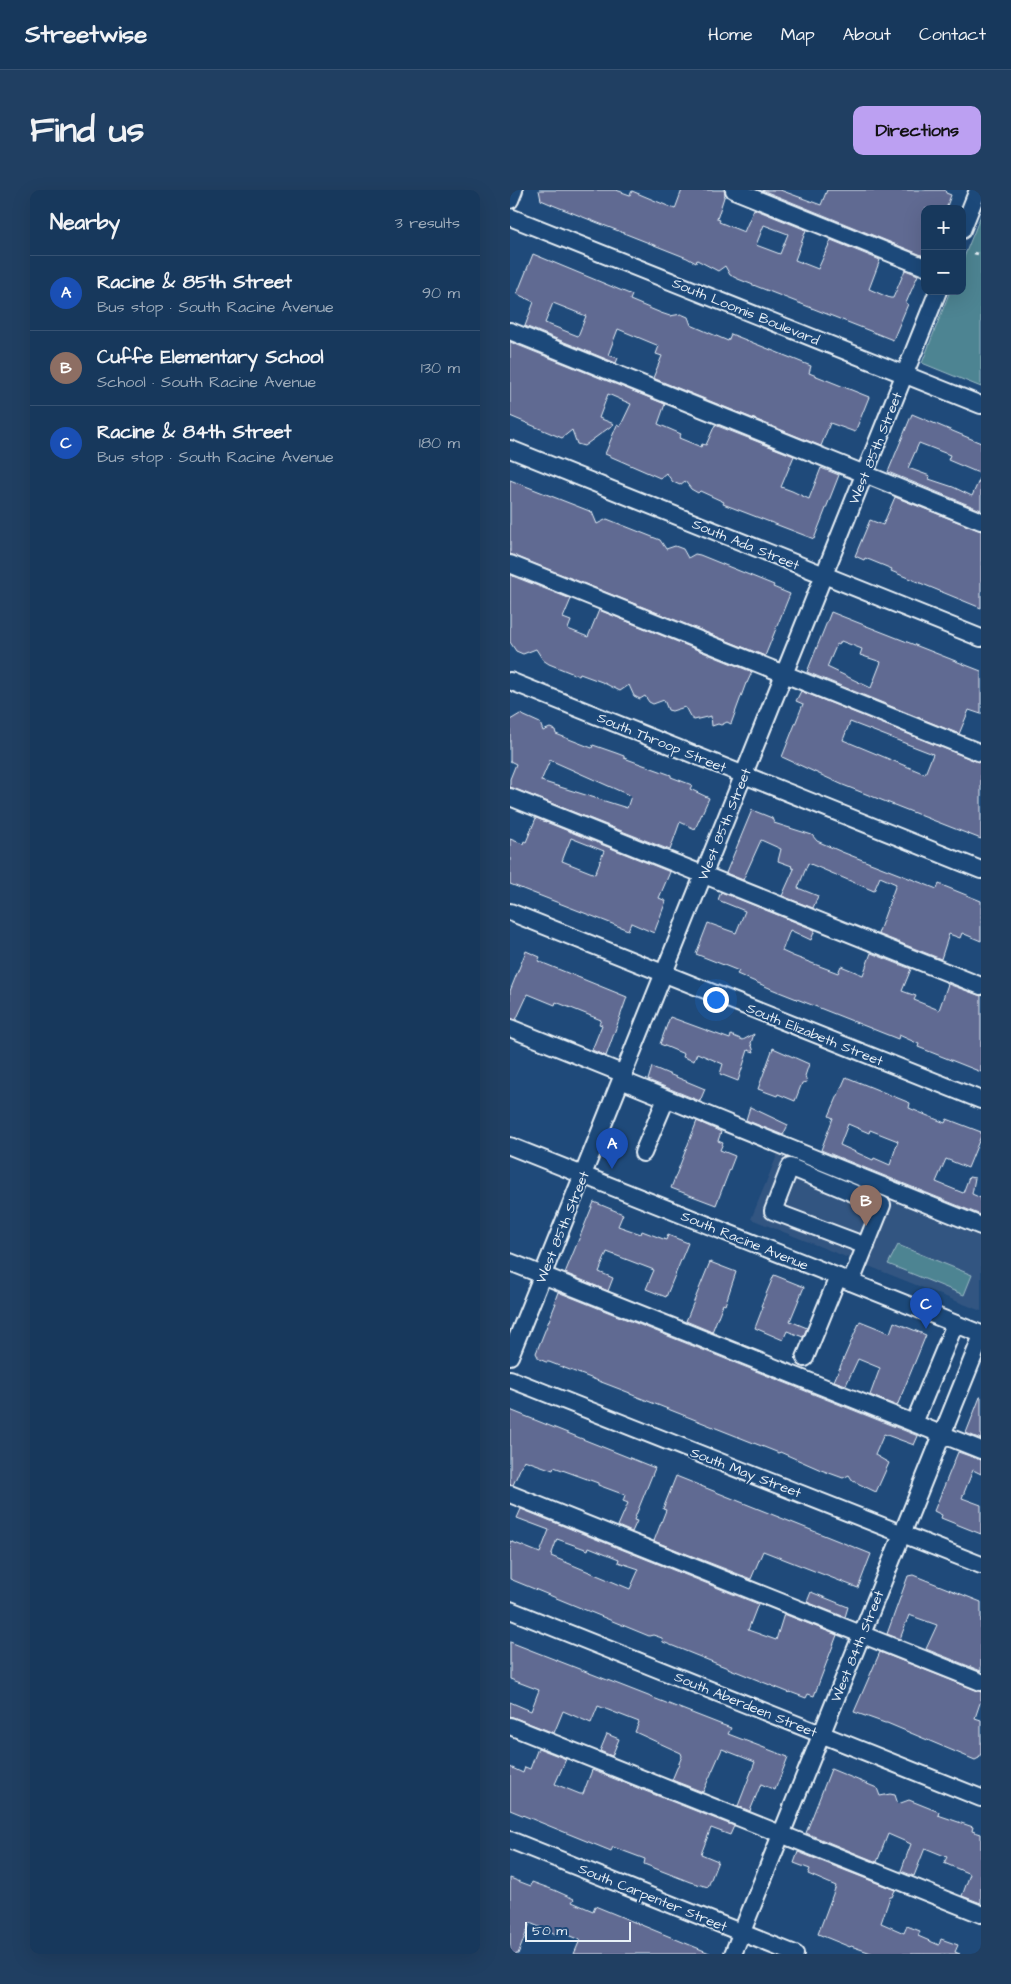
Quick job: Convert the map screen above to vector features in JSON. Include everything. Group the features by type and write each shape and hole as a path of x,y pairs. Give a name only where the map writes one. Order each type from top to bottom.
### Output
{"street":[{"path":"510,200 514,190"},
{"path":"734,190 921,265"},
{"path":"966,220 978,190"},
{"name":"South Loomis Boulevard","path":"510,217 981,405"},
{"name":"West 85th Street","path":"510,1356 936,295"},
{"path":"510,331 981,521"},
{"name":"South Ada Street","path":"510,449 981,638"},
{"path":"510,564 981,753"},
{"name":"South Throop Street","path":"510,681 981,870"},
{"path":"510,796 981,986"},
{"name":"South Elizabeth Street","path":"510,912 981,1100"},
{"path":"510,1028 622,1077 666,1099 981,1226"},
{"path":"643,1154 666,1099"},
{"name":"South Racine Avenue","path":"510,1146 981,1334"},
{"path":"805,1358 845,1280 866,1246 882,1205 790,1167 773,1211 866,1246"},
{"path":"510,1262 981,1450"},
{"path":"914,1423 955,1324"},
{"name":"West 84th Street","path":"733,1954 981,1338"},
{"name":"South May Street","path":"510,1380 981,1565"},
{"path":"510,1494 981,1682"},
{"name":"South Aberdeen Street","path":"510,1610 981,1798"},
{"path":"510,1726 981,1914"},
{"name":"South Carpenter Street","path":"510,1840 796,1954"}],"path":[{"path":"974,253 981,255"}],"shaded area":[{"path":"778,1153 981,1232 981,1311 751,1219"}],"green space":[{"path":"981,215 981,387 922,363 948,295 966,295 966,252"},
{"path":"898,1245 972,1275 964,1295 888,1264"}],"building":[{"path":"539,190 616,190 630,195 632,191 675,209 682,190 724,190 725,194 717,219 720,220 719,222 744,232 754,209 806,230 795,260 818,269 831,240 880,260 869,289 890,298 893,298 905,270 918,275 893,340 738,279 730,275 725,266 718,271 697,260 696,263 541,200","holes":["764,225 788,234 780,254 756,245"]},
{"path":"762,190 780,190 821,205 827,190 945,190 946,193 951,195 947,205 921,205 921,255"},
{"path":"533,254 632,295 630,300 661,313 670,316 681,314 688,317 691,325 728,341 731,334 811,366 809,373 869,397 855,432 830,423 821,446 653,378 662,356 656,354 659,346 618,329 608,355 618,358 616,363 525,326 534,302 517,294","holes":["553,303 586,316 578,336 545,323"]},
{"path":"510,342 665,404 658,424 681,434 679,438 701,447 702,444 706,445 715,425 794,456 781,487 809,499 821,468 839,475 814,539 723,504 724,502 700,491 698,493 691,489 685,481 680,485 673,482 666,473 660,478 605,454 617,425 620,427 631,404 608,394 599,418 614,424 584,446 577,444 572,430 562,438 510,416"},
{"path":"912,414 981,443 981,474 948,460 950,455 919,443 908,468 930,476 929,479 972,496 981,476 981,510 888,472"},
{"path":"510,480 592,512 597,524 607,519 660,540 666,549 675,546 683,549 688,558 695,554 700,555 774,585 773,587 790,594 765,656 510,554"},
{"path":"895,497 981,531 981,608 891,571 892,569 855,556 870,520 883,525"},
{"path":"510,575 571,599 563,618 571,621 568,629 588,637 599,610 752,672 731,724 727,722 712,726 711,716 694,720 685,707 672,711 668,710 664,700 653,704 645,696 640,699 634,696 629,685 620,691 602,682 580,674 579,676 549,664 543,660 536,649 523,654 516,651 510,642"},
{"path":"831,612 981,671 981,714 969,710 959,734 807,672","holes":["841,641 862,649 860,655 881,662 871,688 827,667 837,644 839,645"]},
{"path":"801,691 981,763 981,839 843,785 782,757 803,704 796,701","holes":["850,722 933,754 925,774 843,740"]},
{"path":"520,714 540,723 543,731 550,728 555,730 556,734 592,748 593,745 624,756 624,758 671,775 671,777 692,785 690,789 709,798 695,829 680,822 670,850 510,787 510,779 516,764 510,761 510,720","holes":["550,760 631,796 627,808 541,781"]},
{"path":"752,810 772,818 774,823 812,835 817,841 842,852 937,889 939,884 981,901 981,941 962,933 960,938 949,934 941,959 878,934 896,884 880,877 874,891 808,863 798,888 818,896 813,908 782,896 794,869 792,866 778,861 781,849 761,840 743,880 726,873"},
{"path":"536,818 670,872 659,898 666,901 654,933 631,923 628,930 510,884 510,839 523,844 524,841 526,842","holes":["571,838 604,851 595,874 562,861"]},
{"path":"721,892 815,930 811,940 790,930 782,951 793,956 838,973 841,966 863,975 871,953 911,969 902,991 916,996 914,1000 939,1010 948,984 981,996 981,1072 918,1047 919,1044 899,1035 898,1039 774,990 737,974 739,971 696,954 708,923 736,933 745,911 718,900"},
{"path":"526,951 540,957 538,961 627,997 606,1056 592,1050 602,1025 599,1024 601,1020 556,1002 555,1005 528,994 516,1020 510,1018 510,991"},
{"path":"670,1017 730,1039 731,1035 743,1040 754,1034 751,1043 754,1052 748,1050 738,1081 720,1074 723,1064 697,1053 694,1061 683,1057 684,1054 660,1044"},
{"path":"773,1048 809,1064 805,1076 807,1082 802,1083 795,1101 758,1089"},
{"path":"652,1067 705,1089 700,1101 648,1080"},
{"path":"846,1077 910,1103 909,1108 945,1123 947,1119 981,1132 968,1168 946,1159 936,1182 963,1193 969,1177 975,1178 972,1194 981,1198 981,1215 821,1150 833,1118 829,1116","holes":["848,1124 869,1133 870,1130 898,1141 890,1165 874,1158 873,1160 840,1145"]},
{"path":"750,1107 788,1125 783,1135 746,1120"},
{"path":"697,1121 721,1132 718,1141 723,1143 720,1150 735,1156 716,1205 671,1188"},
{"path":"594,1202 623,1214 618,1226 641,1234 642,1231 666,1240 668,1235 688,1243 666,1297 646,1289 654,1270 607,1252 599,1272 613,1278 608,1291 565,1273"},
{"path":"710,1262 736,1272 725,1305 723,1304 712,1332 686,1321"},
{"path":"774,1275 804,1287 790,1321 807,1328 803,1337 787,1331 783,1340 755,1328 763,1307 761,1306"},
{"path":"558,1292 918,1436 914,1445 884,1434 875,1455 889,1463 876,1492 853,1481 849,1475 843,1478 821,1470 630,1393 546,1362 539,1359 536,1353 556,1303 554,1303"},
{"path":"860,1321 890,1333 894,1322 926,1335 897,1406 870,1395 880,1368 858,1359 846,1385 834,1381"},
{"path":"981,1397 981,1439 966,1433"},
{"path":"510,1410 655,1468 634,1520 637,1521 632,1532 618,1526 628,1503 623,1501 625,1495 598,1485 598,1483 554,1467 553,1470 524,1460 513,1485 510,1484"},
{"path":"958,1452 981,1460 981,1474 973,1470 962,1498 981,1505 981,1534 941,1518 942,1515 934,1511"},
{"path":"676,1476 871,1554 858,1588 763,1551 751,1579 654,1541 666,1510 663,1509"},
{"path":"521,1509 758,1604 748,1630 776,1640 784,1614 837,1635 814,1696 808,1694 806,1698 790,1693 663,1642 662,1638 653,1635 649,1636 510,1579 510,1541 540,1553 549,1530 517,1518","holes":["557,1539 588,1550 589,1547 619,1559 618,1562 639,1569 630,1589 551,1556"]},
{"path":"913,1575 981,1602 981,1671 926,1649 937,1625 909,1615 900,1639 887,1634 908,1576"},
{"path":"811,1592 848,1607 845,1617 807,1602"},
{"path":"510,1642 731,1728 728,1734 788,1757 775,1790 761,1784 750,1811 738,1806 755,1762 722,1749 703,1792 672,1780 682,1756 681,1753 635,1732 639,1722 598,1706 591,1723 563,1711 554,1733 510,1716 510,1702 531,1711 539,1690 510,1679"},
{"path":"880,1652 981,1692 981,1700 975,1718 981,1720 981,1753 979,1758 975,1760 887,1723 854,1712"},
{"path":"607,1734 619,1739 612,1756 600,1751"},
{"path":"538,1748 566,1759 555,1784 580,1794 583,1794 592,1770 734,1826 730,1835 711,1828 701,1854 718,1861 708,1887 644,1864 645,1859 613,1847 611,1851 510,1810 510,1767 523,1773 525,1767 530,1769"},
{"path":"831,1769 877,1788 880,1796 895,1795 898,1804 909,1800 939,1812 938,1815 973,1827 972,1831 981,1834 981,1903 962,1896 970,1874 944,1863 947,1857 925,1848 914,1876 901,1871 911,1844 888,1834 877,1862 806,1833"},
{"path":"798,1852 895,1890 892,1897 890,1897 881,1923 904,1933 907,1926 920,1931 918,1936 939,1945 941,1939 958,1945 955,1952 960,1954 874,1954 818,1934 836,1886 808,1874 810,1869 794,1863"},
{"path":"510,1878 531,1886 532,1882 554,1890 574,1899 572,1902 593,1911 595,1906 712,1954 574,1954 580,1940 560,1932 558,1935 530,1923 518,1954 510,1954"}],"place":[{"name":"Racine & 85th Street","path":"612,1169"},
{"name":"Cuffe Elementary School","path":"866,1226"},
{"name":"Racine & 84th Street","path":"926,1329"}]}
